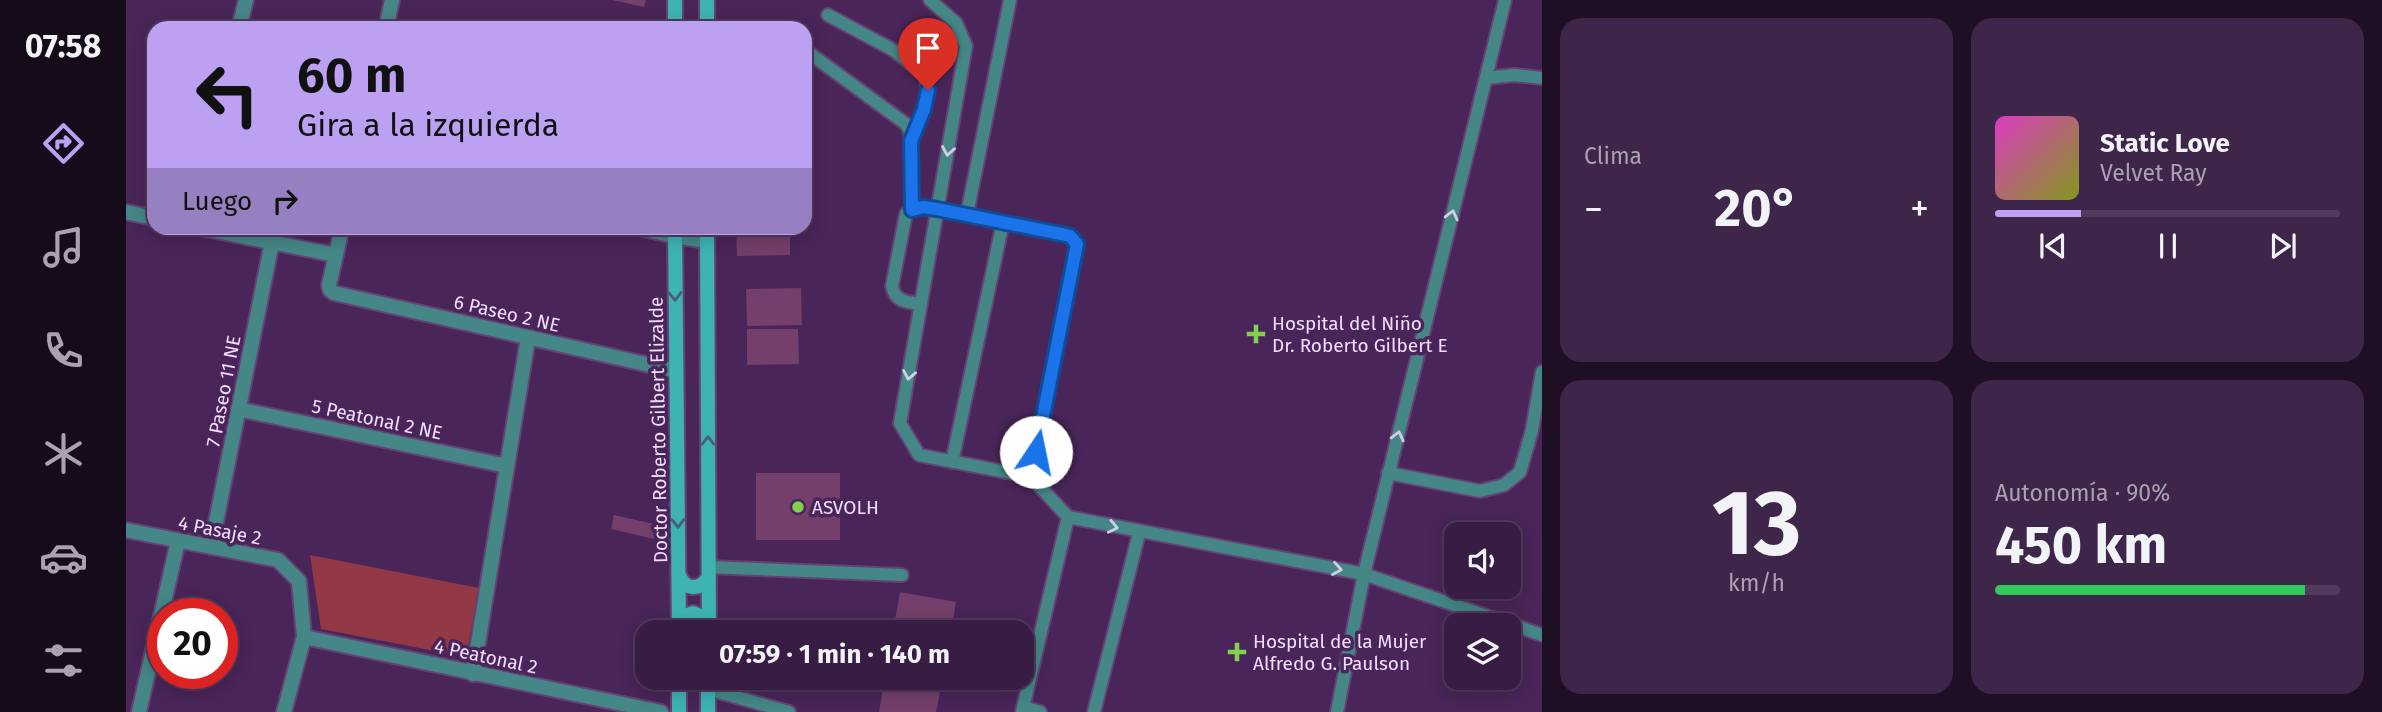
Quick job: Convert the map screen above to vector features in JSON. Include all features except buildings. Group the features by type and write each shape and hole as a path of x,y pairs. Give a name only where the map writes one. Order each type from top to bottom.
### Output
{"street":[{"path":"241,21 246,0"},
{"path":"388,21 392,0"},
{"path":"675,0 675,21"},
{"path":"707,0 707,21"},
{"path":"126,212 147,216"},
{"path":"236,235 336,255 340,235"},
{"name":"Doctor Roberto Gilbert Elizalde","path":"674,235 679,620"},
{"path":"707,235 709,620"},
{"name":"7 Paseo 11 NE","path":"211,547 272,242"},
{"name":"6 Paseo 2 NE","path":"336,255 330,290 677,371"},
{"path":"473,674 528,338"},
{"name":"5 Peatonal 2 NE","path":"239,410 507,466"},
{"name":"4 Pasaje 2","path":"126,530 278,560 299,581 303,637"},
{"path":"139,712 178,541"},
{"path":"679,575 682,583 696,588 704,584 708,572"},
{"path":"684,620 692,613 700,614 706,620"},
{"path":"284,712 303,637"},
{"name":"4 Peatonal 2","path":"303,637 661,712"},
{"path":"679,690 679,712"},
{"path":"708,690 708,712"}],"lane":[{"path":"930,0 956,23 966,46 900,423 919,455 1031,477 1068,517 1139,533 1364,574 1542,635"},
{"path":"967,214 1010,0"},
{"path":"1337,712 1364,574 1505,0"},
{"path":"828,15 895,51 926,76 928,90 924,109 911,141"},
{"path":"812,55 906,124 911,141 912,210"},
{"path":"1486,78 1514,75 1542,78"},
{"path":"921,304 902,302 892,286 906,214 912,210 923,207 967,214 1070,236 1077,244 1031,477"},
{"path":"952,462 1003,222"},
{"path":"1388,473 1480,491 1504,485 1520,472 1532,430 1542,372"},
{"path":"1040,712 1022,709 1068,517"},
{"path":"1094,712 1139,533"},
{"path":"708,572 902,575"},
{"path":"728,690 789,712"}],"shaded area":[{"path":"310,555 479,588 466,657 321,629"}],"place":[{"name":"Hospital del Niño Dr. Roberto Gilbert E","path":"1256,334"},
{"name":"ASVOLH","path":"798,507"},
{"name":"Hospital de la Mujer Alfredo G. Paulson","path":"1237,652"}],"route":[{"path":"928,90 924,109 911,141 912,210 923,207 967,214 1070,236 1077,244 1036,452"}]}
